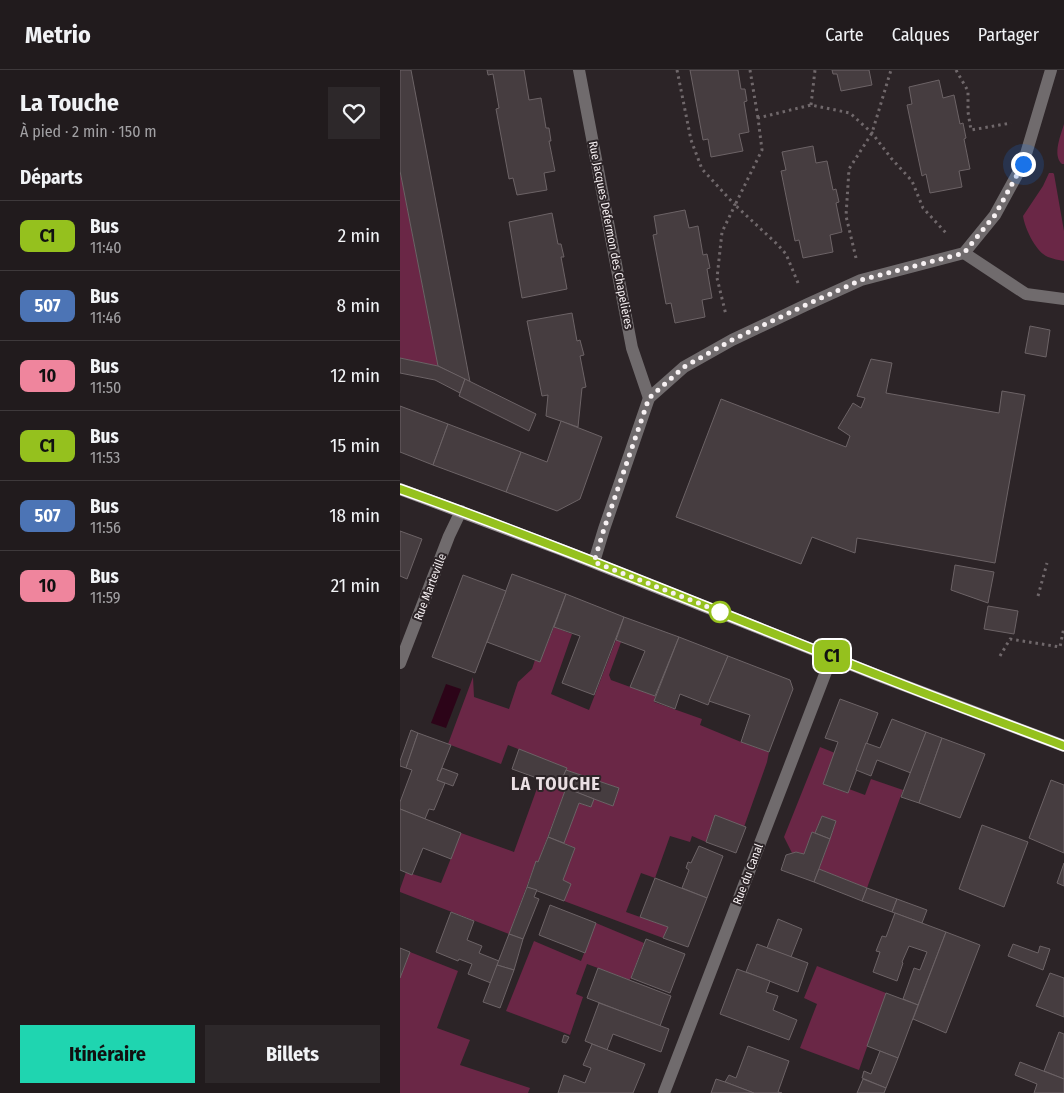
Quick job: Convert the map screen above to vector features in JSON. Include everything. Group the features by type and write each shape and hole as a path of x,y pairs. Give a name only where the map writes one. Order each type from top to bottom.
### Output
{"main road":[{"path":"400,489 594,562 1064,746"}],"street":[{"name":"Rue Jacques Defermon des Chapelières","path":"579,70 632,348 649,398"},
{"path":"594,562 649,398 684,367 732,340 808,304 861,280 964,253 995,215 1023,164 1051,70"},
{"path":"964,253 1026,294 1064,299"},
{"name":"Rue Marteville","path":"400,663 449,536 461,511"},
{"name":"Rue du Canal","path":"664,1093 832,656"}],"path":[{"path":"677,70 691,140 702,169 735,206 786,254 808,304"},
{"path":"732,340 717,278 722,232 762,150 750,70"},
{"path":"811,105 814,70"},
{"path":"861,280 846,216 848,169 872,133 891,70"},
{"path":"956,70 968,91 968,112 971,130 1014,122 1034,126"},
{"path":"758,118 811,105 850,113 872,133 912,181 923,208 964,253"},
{"path":"1038,596 1047,563"},
{"path":"1000,656 1010,639 1060,647 1064,627"}],"shaded area":[{"path":"1064,124 1064,164 1062,164 1057,150"},
{"path":"400,171 438,366 400,358"},
{"path":"1049,173 1054,174 1064,231 1064,261 1048,257 1039,250 1026,227 1023,216 1043,186"},
{"path":"554,627 572,634 551,694 589,710 616,640 621,642 609,675 611,680 655,696 654,702 702,719 700,725 769,752 744,827 715,815 706,842 692,836 690,842 670,836 655,878 641,873 626,912 668,927 663,938 564,901 570,884 563,880 575,848 564,843 579,803 590,807 594,799 613,806 619,788 566,770 566,768 508,745 501,764 448,744 473,677 474,697 509,709 518,682 532,669 535,660 540,661"},
{"path":"446,684 461,689 446,728 431,723"},
{"path":"820,747 835,753 823,784 847,793 849,789 865,795 871,779 903,790 867,888 819,869 836,821 822,816 815,833 812,832 804,854 792,853 784,837"},
{"path":"540,780 566,788 509,934 400,892 406,872 441,883 461,833 514,852"},
{"path":"596,923 644,943 630,980 587,964 576,994 583,997 570,1035 506,1011 534,941 581,961"},
{"path":"410,952 458,971 437,1028 470,1040 460,1065 530,1088 528,1093 400,1093 400,978"},
{"path":"817,966 886,993 859,1070 800,1048 817,1004 804,998"}],"building":[{"path":"400,70 411,70 470,382 438,366 400,171"},
{"path":"487,70 524,70 529,100 541,98 546,128 549,128 551,141 549,141 555,171 544,173 547,190 517,195 513,178 509,179 496,109 499,108 493,74 488,75"},
{"path":"690,70 738,70 741,89 745,89 747,101 744,102 749,132 739,134 743,151 711,157 708,139 703,140"},
{"path":"832,70 869,70 872,85 841,91 837,74 833,74"},
{"path":"939,80 943,98 954,95 960,124 963,123 970,169 959,171 962,187 930,193 926,174 922,176 907,105 912,104 909,87"},
{"path":"813,146 816,163 827,161 833,190 836,189 839,202 836,203 842,232 830,235 833,252 803,258 799,240 795,241 781,171 786,170 782,152"},
{"path":"685,210 689,228 698,226 703,255 707,254 710,268 707,269 712,298 702,300 705,317 675,323 671,303 666,304 653,235 657,234 654,216"},
{"path":"552,213 558,244 561,244 564,257 561,257 567,289 522,298 509,222"},
{"path":"572,313 577,341 580,340 584,355 580,356 586,387 582,388 578,427 546,416 548,395 542,396 527,321"},
{"path":"1030,326 1050,330 1046,357 1025,353"},
{"path":"400,358 438,366 465,379 460,393 435,380 400,373"},
{"path":"871,359 892,363 886,393 999,413 1002,391 1025,395 995,563 857,538 855,553 812,537 801,564 676,517 721,399 846,447 850,436 838,428 853,403 861,408 865,398 857,396"},
{"path":"465,379 536,414 529,431 459,396"},
{"path":"400,406 448,424 433,465 400,452"},
{"path":"561,421 602,437 580,499 557,511 506,492 521,452 547,462"},
{"path":"448,424 521,452 506,492 433,465"},
{"path":"400,531 422,539 407,579 400,576"},
{"path":"955,565 994,572 988,603 951,590"},
{"path":"512,574 566,594 540,662 487,642"},
{"path":"463,575 506,591 475,673 432,657"},
{"path":"566,594 624,617 594,695 562,683 580,636 554,627"},
{"path":"988,606 1018,611 1014,634 984,629"},
{"path":"624,617 679,637 655,696 630,687 645,651 616,640"},
{"path":"679,637 728,656 708,705 680,694 675,709 654,701"},
{"path":"728,656 790,680 793,689 769,752 741,742 750,715 709,701"},
{"path":"840,699 878,713 848,793 823,784 838,742 825,738"},
{"path":"892,719 926,732 911,773 877,760 871,776 856,770 866,743 880,748"},
{"path":"411,730 418,733 406,768 400,766 400,761"},
{"path":"926,732 942,738 919,803 901,797"},
{"path":"418,733 451,745 437,780 445,783 434,810 429,809 425,819 400,809 400,802 412,770 406,768"},
{"path":"942,738 985,754 960,818 919,803"},
{"path":"519,749 567,768 559,786 512,769"},
{"path":"442,768 458,774 453,786 437,780"},
{"path":"566,770 619,788 613,806 559,786"},
{"path":"1051,780 1064,785 1064,853 1029,838"},
{"path":"566,788 594,799 591,807 579,803 564,843 548,837"},
{"path":"400,809 461,833 451,859 423,848 412,875 400,870"},
{"path":"715,815 746,827 736,853 706,842"},
{"path":"822,816 836,821 830,839 815,833"},
{"path":"982,825 1028,842 1004,907 959,889"},
{"path":"812,832 830,839 814,882 781,870 786,855 796,852 804,854"},
{"path":"548,837 575,848 563,880 571,884 564,901 527,887 536,861 538,862"},
{"path":"699,846 723,856 707,898 682,888 689,870 686,868 688,862 691,863"},
{"path":"1064,863 1064,886 1057,883"},
{"path":"819,869 867,888 862,901 814,882"},
{"path":"655,878 707,898 688,947 663,938 668,927 640,917"},
{"path":"527,887 537,890 534,897 539,899 523,939 509,934"},
{"path":"867,888 897,899 892,912 862,901"},
{"path":"897,899 927,910 922,923 892,912"},
{"path":"550,905 596,923 585,953 539,935"},
{"path":"451,912 474,921 467,940 482,946 479,953 499,961 491,983 468,974 472,964 459,959 458,961 436,952"},
{"path":"895,913 946,932 918,1005 903,999 914,968 920,970 927,952 909,946 897,981 873,972 880,952 876,951 882,936 886,937"},
{"path":"778,919 802,929 791,957 767,948"},
{"path":"946,932 980,945 946,1033 913,1019"},
{"path":"509,934 523,939 514,970 497,965"},
{"path":"646,939 685,954 670,993 631,978"},
{"path":"757,944 808,963 798,992 746,972"},
{"path":"1013,944 1038,953 1040,946 1050,949 1043,970 1008,956"},
{"path":"400,948 410,952 400,978"},
{"path":"497,965 514,970 500,1008 483,1002"},
{"path":"598,968 671,996 660,1026 587,998"},
{"path":"737,969 770,981 766,992 778,996 773,1010 797,1020 789,1040 720,1014"},
{"path":"1050,973 1064,978 1064,1017 1036,1006"},
{"path":"886,993 918,1005 898,1058 867,1046"},
{"path":"599,1003 669,1029 661,1052 613,1034 607,1050 585,1041"},
{"path":"1059,1032 1064,1034 1064,1079 1044,1071"},
{"path":"564,1035 569,1037 566,1043 562,1042"},
{"path":"592,1044 645,1064 633,1093 558,1093 564,1075 585,1083 591,1068 583,1065"},
{"path":"748,1046 789,1061 778,1092 782,1093 754,1093 725,1082 729,1075 736,1078"},
{"path":"880,1051 898,1058 886,1088 862,1078 864,1071 871,1074"},
{"path":"1020,1062 1064,1079 1064,1093 1034,1093 1037,1084 1015,1075"},
{"path":"716,1079 725,1082 754,1093 711,1093"},
{"path":"863,1079 886,1088 884,1093 857,1093"}],"bus line":[{"name":"C1","path":"400,489 562,550 1064,746"}],"district":[{"name":"LA TOUCHE","path":"556,784"}],"route":[{"path":"720,612 726,614 594,562 649,398 684,367 732,340 808,304 861,280 964,253 995,215 1023,164"}]}
